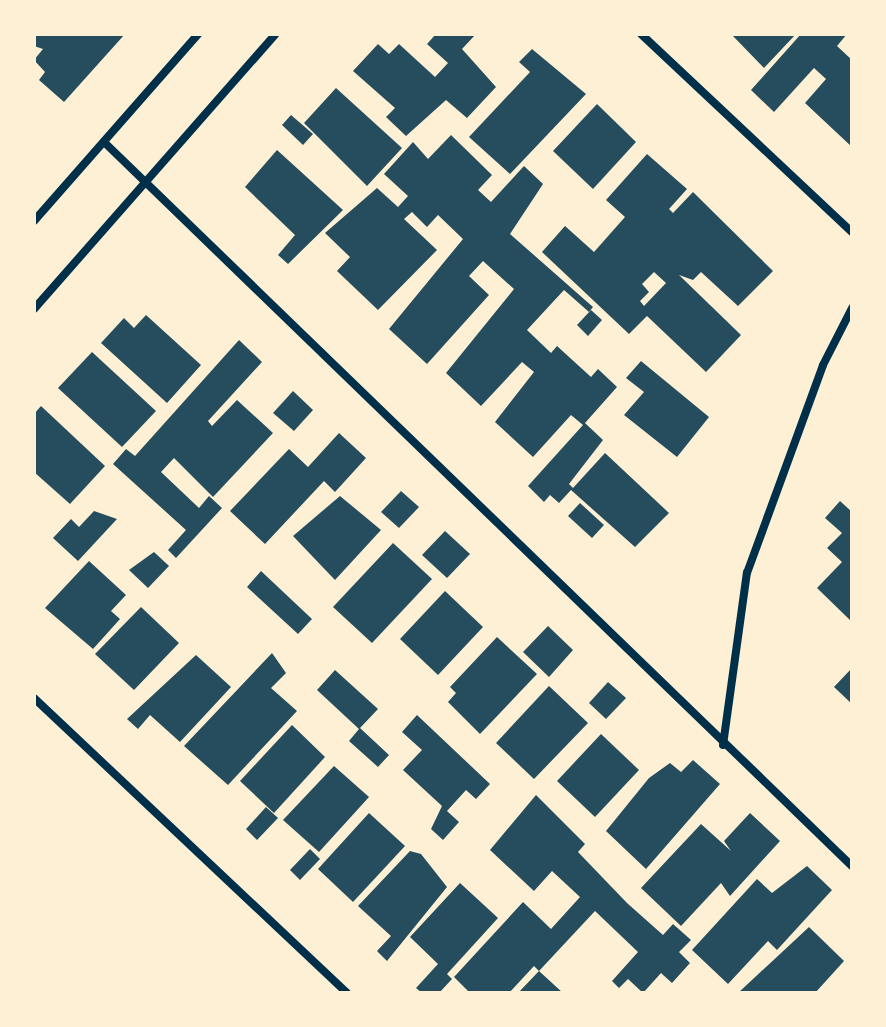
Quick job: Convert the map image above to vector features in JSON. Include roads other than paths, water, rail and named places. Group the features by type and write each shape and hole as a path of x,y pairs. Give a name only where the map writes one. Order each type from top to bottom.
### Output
{"street":[{"path":"34,221 198,34"},
{"path":"34,309 276,34"},
{"path":"641,34 852,232"},
{"path":"104,142 148,180 723,745 852,866"},
{"path":"723,745 747,573 823,365 852,308"},
{"path":"34,698 347,993"}]}
